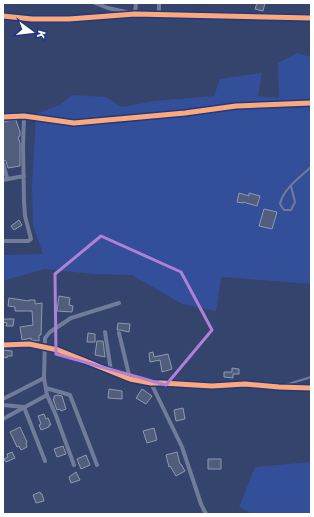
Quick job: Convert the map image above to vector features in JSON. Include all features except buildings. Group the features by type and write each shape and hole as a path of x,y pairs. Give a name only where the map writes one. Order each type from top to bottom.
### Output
{"street":[{"path":"95,3 108,8 135,14"},
{"path":"135,14 136,3"},
{"path":"159,3 159,14"},
{"path":"3,16 32,19 69,19 135,14 159,14 311,18"},
{"path":"3,118 24,116 74,123 185,113 236,106 311,103"},
{"path":"3,241 28,241 31,238 25,216 23,146 24,116"},
{"path":"3,163 5,179 24,176"},
{"path":"74,465 56,413 47,395 44,378 46,347 45,338 50,332 71,318 119,303"},
{"path":"105,332 111,371"},
{"path":"119,333 130,379"},
{"path":"3,345 29,344 58,350 75,355 130,379 151,383 212,386 245,384 311,388"},
{"path":"3,399 44,378"},
{"path":"151,383 182,447 201,504 206,514"},
{"path":"46,388 70,395 97,465"},
{"path":"3,419 47,395"},
{"path":"3,405 24,407"},
{"path":"24,407 45,461"}],"lane":[{"path":"291,186 295,202 291,210 284,210 280,204 282,196 291,186 311,167"},
{"path":"279,387 311,378"}],"highlighted area":[{"path":"101,236 181,272 212,330 166,385 56,354 55,274"}],"shaded area":[{"path":"297,53 311,57 311,284 221,277 216,311 182,304 132,275 93,274 44,269 3,281 3,255 43,254 33,225 32,186 36,114 60,105 72,95 106,97 122,107 155,101 214,96 220,79 262,73 258,96 279,98 278,63"},
{"path":"311,462 311,514 252,514 239,507 255,467"}],"cycle path":[{"path":"3,16 32,19 69,19 135,14 311,18"},
{"path":"3,117 24,116 74,123 185,113 236,106 311,103"},
{"path":"3,345 29,344 58,350 130,379 151,383 212,386 245,384 311,388"}]}
